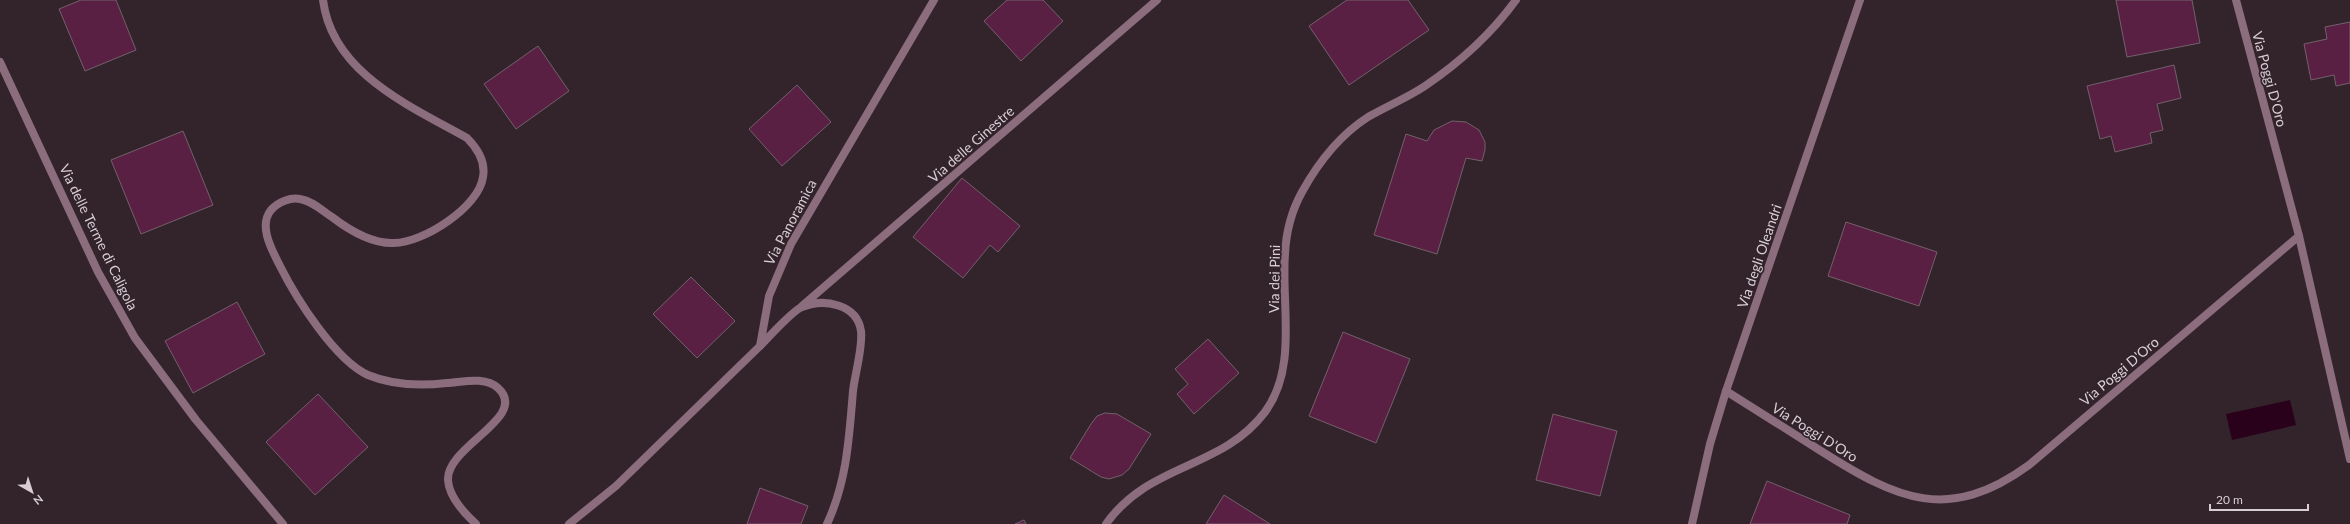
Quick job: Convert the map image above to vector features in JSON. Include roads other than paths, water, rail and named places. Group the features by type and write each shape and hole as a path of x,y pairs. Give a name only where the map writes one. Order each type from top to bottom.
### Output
{"street":[{"path":"323,0 327,20 337,42 349,60 386,91 467,138 476,146 480,156 484,168 483,179 472,198 451,218 435,230 408,241 394,244 368,238 346,227 309,202 293,199 277,205 267,218 266,229 269,242 282,271 307,312 330,342 357,369 382,380 408,384 486,381 498,388 504,395 505,404 494,424 465,448 450,470 448,480 450,490 458,505 476,524"},
{"name":"Via Panoramica","path":"760,346 769,296 791,244 934,0"},
{"name":"Via delle Ginestre","path":"801,307 1157,0"},
{"name":"Via dei Pini","path":"1106,524 1129,497 1140,489 1170,472 1219,452 1244,434 1266,410 1274,395 1282,368 1287,312 1285,262 1287,240 1293,212 1309,180 1326,156 1348,133 1367,118 1408,96 1440,75 1475,44 1516,0"},
{"name":"Via degli Oleandri","path":"1692,524 1710,444 1726,391 1860,0"},
{"name":"Via Poggi D'Oro","path":"1726,391 1858,475 1903,495 1949,499 1974,494 2003,481 2034,460 2299,236 2236,0"},
{"name":"Via delle Terme di Caligola","path":"0,62 98,272 135,338 196,420 283,524"},
{"path":"2299,236 2350,459"},
{"path":"569,524 622,481 801,307 826,304 847,308 855,316 861,333 847,461 842,488 827,524"}]}
